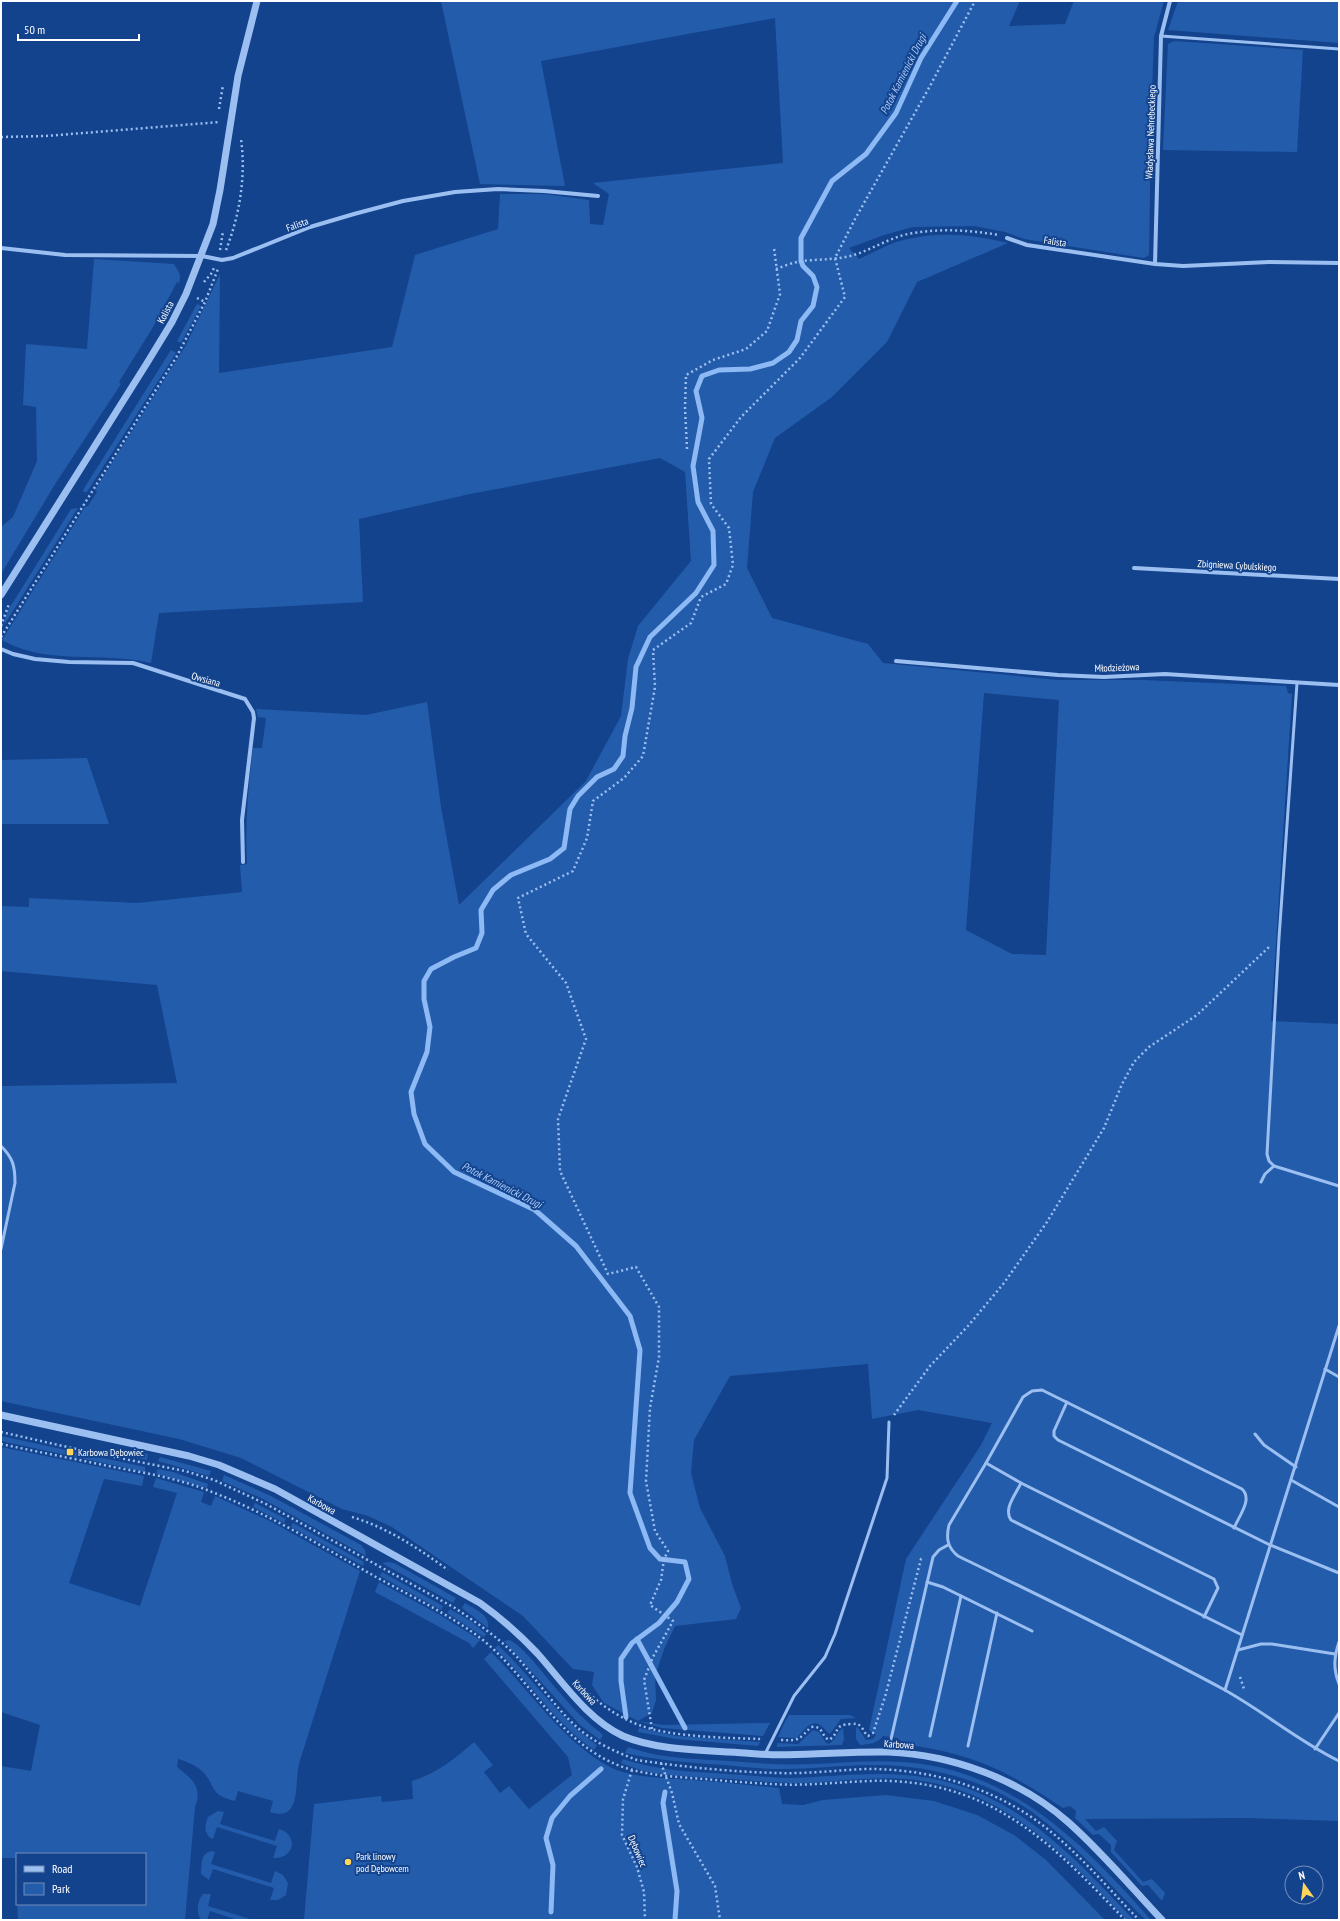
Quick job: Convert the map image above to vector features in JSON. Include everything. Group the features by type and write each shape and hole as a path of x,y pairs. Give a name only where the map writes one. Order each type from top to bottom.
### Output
{"street":[{"name":"Kolista","path":"1,595 172,322 202,256 213,224 220,190 238,76 257,1"},
{"name":"Władysława Nehrebeckiego","path":"1155,264 1161,36 1170,1"},
{"name":"Falista","path":"1,248 65,255 202,256 222,260 243,254 310,227 403,201 481,189 544,191 598,196"},
{"name":"Falista","path":"1007,238 1027,245 1155,264 1183,266 1269,262 1339,263"},
{"name":"Zbigniewa Cybulskiego","path":"1134,568 1339,579"},
{"name":"Owsiana","path":"1,649 13,654 35,659 69,662 132,663 245,699 253,712 254,718 242,820 243,862"},
{"name":"Młodzieżowa","path":"896,661 1058,675 1104,677 1165,674 1339,685"},
{"name":"Karbowa","path":"1,1415 189,1456 249,1477 282,1493 480,1603 516,1632 585,1708 610,1729 622,1735 646,1743 764,1755 797,1756 888,1752 921,1755 960,1764 998,1778 1033,1797 1078,1831 1162,1920"}],"lane":[{"path":"1161,36 1339,49"},
{"path":"1297,683 1279,938 1267,1154 1269,1161 1274,1166 1339,1186"},
{"path":"1,1146 10,1155 15,1173 15,1183 1,1250"},
{"path":"1261,1182 1265,1174 1274,1166"},
{"path":"1225,1690 1339,1326"},
{"path":"1325,1369 1339,1378"},
{"path":"1234,1528 1248,1499 1247,1493 1242,1489 1042,1390 1032,1391 1023,1397 950,1525 946,1535 948,1545 958,1556 1158,1654 1225,1690 1315,1749 1339,1761"},
{"path":"1067,1402 1054,1431 1054,1436 1058,1440 1270,1545 1339,1572"},
{"path":"764,1755 794,1696 825,1657 835,1634 887,1478 889,1422"},
{"path":"1255,1434 1264,1445 1296,1467"},
{"path":"986,1463 1021,1483 1214,1579 1218,1588 1204,1617"},
{"path":"1291,1480 1339,1507"},
{"path":"1021,1483 1008,1509 1008,1515 1011,1520 1242,1635"},
{"path":"888,1752 933,1557 939,1550 948,1545"},
{"path":"928,1582 943,1586 1032,1631"},
{"path":"930,1736 961,1596"},
{"path":"968,1746 997,1613"},
{"path":"1339,1642 1335,1654 1335,1672 1339,1684"},
{"path":"1238,1650 1250,1646 1267,1644 1335,1654"},
{"path":"1315,1749 1339,1713"}],"path":[{"path":"652,1729 644,1680 653,1657 673,1621 650,1605 661,1580 664,1559 668,1551 656,1531 646,1481 650,1408 659,1357 659,1307 636,1267 608,1274 560,1171 558,1119 586,1039 566,983 526,934 518,898 573,871 587,838 593,801 624,778 643,756 655,687 653,650 691,623 701,597 726,584 733,565 729,528 711,504 709,459 741,416 800,358 845,297 835,258 855,218 930,86 975,1"},
{"path":"217,128 224,82"},
{"path":"1,137 46,136 230,121"},
{"path":"202,284 211,274 217,259 222,245 223,229"},
{"path":"776,269 801,261 835,258 857,254 883,242 908,234 941,230 970,230 1007,238"},
{"path":"687,449 685,408 686,375 713,360 746,349 767,331 780,294 774,248"},
{"path":"194,303 195,297 199,291"},
{"path":"195,297 205,302"},
{"path":"1,626 10,602"},
{"path":"889,1422 930,1366 968,1326 1004,1283 1047,1222 1104,1128 1122,1084 1134,1062 1149,1047 1197,1015 1279,938"},
{"path":"1,1432 94,1453 185,1471 214,1480 266,1504 429,1593 480,1626 516,1656 578,1728 590,1738 616,1752 637,1760 779,1773 866,1769 904,1770 938,1776 967,1784 1018,1809 1045,1827 1093,1872 1139,1920"},
{"path":"1,1444 168,1478 211,1491 271,1519 447,1615 476,1634 504,1660 556,1720 578,1742 600,1756 632,1770 653,1774 764,1784 813,1785 862,1781 893,1781 927,1785 962,1794 989,1805 1022,1824 1052,1846 1125,1920"},
{"path":"346,1515 373,1523 406,1541 453,1574"},
{"path":"583,1687 601,1705 639,1725 652,1729 686,1734 796,1741 804,1736 811,1727 814,1726 821,1730 825,1737 829,1740 839,1726 856,1724 862,1727 866,1735 871,1735 875,1730 885,1697 920,1559 933,1557"},
{"path":"1241,1672 1241,1683 1246,1691"},
{"path":"661,1763 672,1793 679,1824 714,1886 720,1920"},
{"name":"Dębowiec","path":"632,1770 623,1799 622,1835 637,1867 644,1892 644,1920"}],"green space":[{"path":"441,1 1020,1 1009,26 1065,24 1074,1 1164,1 1154,37 1149,255 1144,258 1024,239 1005,232 974,226 913,227 884,235 849,248 859,259 895,242 933,235 971,236 1008,243 917,282 887,342 832,397 775,438 753,492 747,568 772,618 868,644 883,663 1058,680 1143,680 1286,686 1288,693 1292,694 1271,1021 1339,1024 1339,1821 1247,1818 1085,1819 1096,1831 1104,1827 1117,1841 1114,1850 1143,1882 1152,1879 1165,1893 1162,1901 1148,1885 1142,1886 1111,1852 1111,1845 1099,1834 1093,1835 1075,1818 1076,1811 1070,1806 1063,1808 1026,1784 990,1766 972,1759 909,1745 897,1738 883,1736 881,1739 870,1744 860,1745 856,1739 856,1727 866,1740 873,1739 876,1735 869,1730 906,1559 981,1445 992,1423 918,1410 872,1419 868,1364 730,1376 694,1440 691,1473 700,1508 725,1556 732,1584 741,1608 736,1619 675,1626 664,1649 655,1677 656,1700 652,1713 638,1721 604,1703 592,1685 594,1672 573,1669 523,1616 392,1527 368,1516 342,1509 241,1458 179,1439 1,1401 1,1086 177,1083 157,985 1,971 1,906 29,907 29,898 137,903 242,892 240,865 247,864 247,806 253,748 262,748 266,718 258,717 256,709 366,715 427,702 441,807 459,905 586,781 621,716 628,659 638,626 691,561 685,472 660,458 470,494 359,519 363,602 159,613 151,663 113,658 56,656 19,648 2,640 85,507 88,506 97,492 95,490 186,345 220,274 219,373 392,347 415,255 498,229 500,194 544,194 589,200 590,224 603,225 609,194 593,183 783,163 775,18 541,61 565,186 480,184","holes":["984,693 1059,700 1046,955 1012,954 966,930"]},
{"path":"1178,1 1339,1 1339,43 1168,30"},
{"path":"1174,41 1303,50 1297,152 1163,150 1168,44"},
{"path":"94,259 174,264 180,274 180,280 179,283 177,282 153,327 119,382 121,384 57,481 1,574 1,527 13,517 37,461 36,407 23,405 26,344 87,349"},
{"path":"197,304 201,306 181,343 177,341"},
{"path":"171,350 176,353 87,492 84,492 83,490"},
{"path":"78,508 4,625 7,612 71,509"},
{"path":"87,758 109,824 1,824 1,760"},
{"path":"1,1436 145,1467 145,1472 1,1441"},
{"path":"1,1447 144,1476 142,1486 104,1479 69,1583 140,1606 177,1493 153,1487 156,1478 204,1492 201,1502 211,1506 215,1496 270,1521 360,1571 300,1760 296,1794 291,1808 287,1812 280,1814 270,1812 273,1801 238,1791 235,1801 226,1798 216,1792 206,1775 201,1770 190,1763 178,1759 177,1767 195,1784 198,1794 195,1807 185,1920 18,1920 17,1905 146,1905 146,1853 16,1853 16,1878 15,1858 1,1858 1,1766 31,1771 40,1725 1,1712"},
{"path":"115,1449 148,1454 147,1460 100,1451"},
{"path":"160,1457 211,1471 209,1476 158,1461"},
{"path":"158,1469 173,1472 208,1484 207,1488 157,1474 156,1472"},
{"path":"224,1475 271,1496 361,1545 365,1550 366,1556 263,1499 222,1481"},
{"path":"255,1503 286,1519 284,1523 253,1507"},
{"path":"293,1523 364,1562 363,1566 291,1527"},
{"path":"382,1563 394,1563 456,1598 453,1603"},
{"path":"382,1572 443,1606 441,1610 380,1576"},
{"path":"379,1582 440,1615 480,1640 473,1648 469,1643 375,1592"},
{"path":"465,1603 477,1610 487,1619 488,1628 462,1608"},
{"path":"450,1609 472,1622 486,1634 484,1637 447,1613"},
{"path":"509,1640 515,1643 529,1656 570,1704 603,1735 600,1740 579,1724 504,1641"},
{"path":"498,1645 558,1710 597,1745 594,1750 555,1715 495,1648"},
{"path":"491,1652 560,1728 591,1755 617,1770 648,1777 779,1788 782,1804 803,1805 823,1800 886,1795 934,1801 977,1815 1014,1835 1046,1860 1105,1920 304,1920 314,1804 381,1796 382,1802 413,1799 412,1781 437,1770 453,1760 474,1742 493,1765 484,1772 500,1793 509,1786 529,1809 572,1775 568,1757 484,1659"},
{"path":"789,1715 850,1715 856,1718 841,1719 830,1734 821,1726 813,1723 796,1738 778,1737"},
{"path":"638,1721 663,1725 770,1723 763,1736 662,1728"},
{"path":"639,1728 677,1736 760,1742 758,1746 676,1739 638,1732"},
{"path":"843,1728 844,1739 842,1745 777,1747 777,1743 798,1744 813,1730 819,1732 826,1743 829,1744"},
{"path":"628,1747 670,1757 760,1763 814,1764 890,1761 940,1767 976,1778 1010,1794 1041,1814 1071,1838 1099,1864 1151,1920 1146,1920 1077,1850 1032,1812 995,1791 955,1776 914,1767 893,1765 774,1769 679,1762 625,1753"},
{"path":"623,1759 652,1767 667,1769 772,1777 790,1778 862,1774 905,1775 942,1781 975,1791 1005,1806 1060,1846 1085,1869 1134,1920 1127,1920 1080,1871 1055,1848 1002,1810 973,1795 941,1785 893,1778 791,1783 675,1776 634,1768 621,1763"},
{"path":"218,1811 224,1812 220,1824 275,1841 279,1829 285,1832 292,1841 290,1851 286,1855 273,1858 277,1846 217,1827 213,1839 209,1837 206,1830 208,1817"},
{"path":"212,1851 215,1852 211,1864 271,1883 275,1871 283,1875 288,1883 286,1895 278,1900 270,1900 274,1888 213,1869 209,1880 201,1874 202,1863 205,1854"},
{"path":"203,1894 211,1894 208,1906 253,1920 238,1920 210,1911 207,1920 201,1920 198,1914 198,1907 199,1900"}],"waterway":[{"name":"Potok Kamienicki Drugi","path":"626,1717 621,1681 621,1659 632,1643 659,1623 677,1602 689,1579 685,1562 660,1559 650,1548 630,1493 640,1350 630,1316 576,1246 535,1210 454,1172 425,1144 414,1114 411,1092 427,1052 430,1027 424,999 424,981 431,969 476,948 482,933 481,910 493,890 511,875 550,859 564,848 570,809 578,796 597,777 614,769 623,756 625,736 632,708 636,667 650,637 696,593 714,565 713,531 698,502 693,466 702,418 696,391 702,376 719,370 750,369 773,363 789,352 797,340 801,321 813,306 817,287 813,276 803,266 801,261 801,238 832,181 866,154 896,113 921,58 957,1"},
{"path":"637,1639 685,1728"},
{"name":"Potok Kamienicki Drugi","path":"551,1912 553,1865 546,1838 552,1818 570,1796 601,1769"},
{"path":"665,1792 663,1803 677,1891 675,1920"}],"place":[{"name":"Karbowa Dębowiec","path":"70,1452"},
{"name":"Park linowy pod Dębowcem","path":"348,1862"}]}
